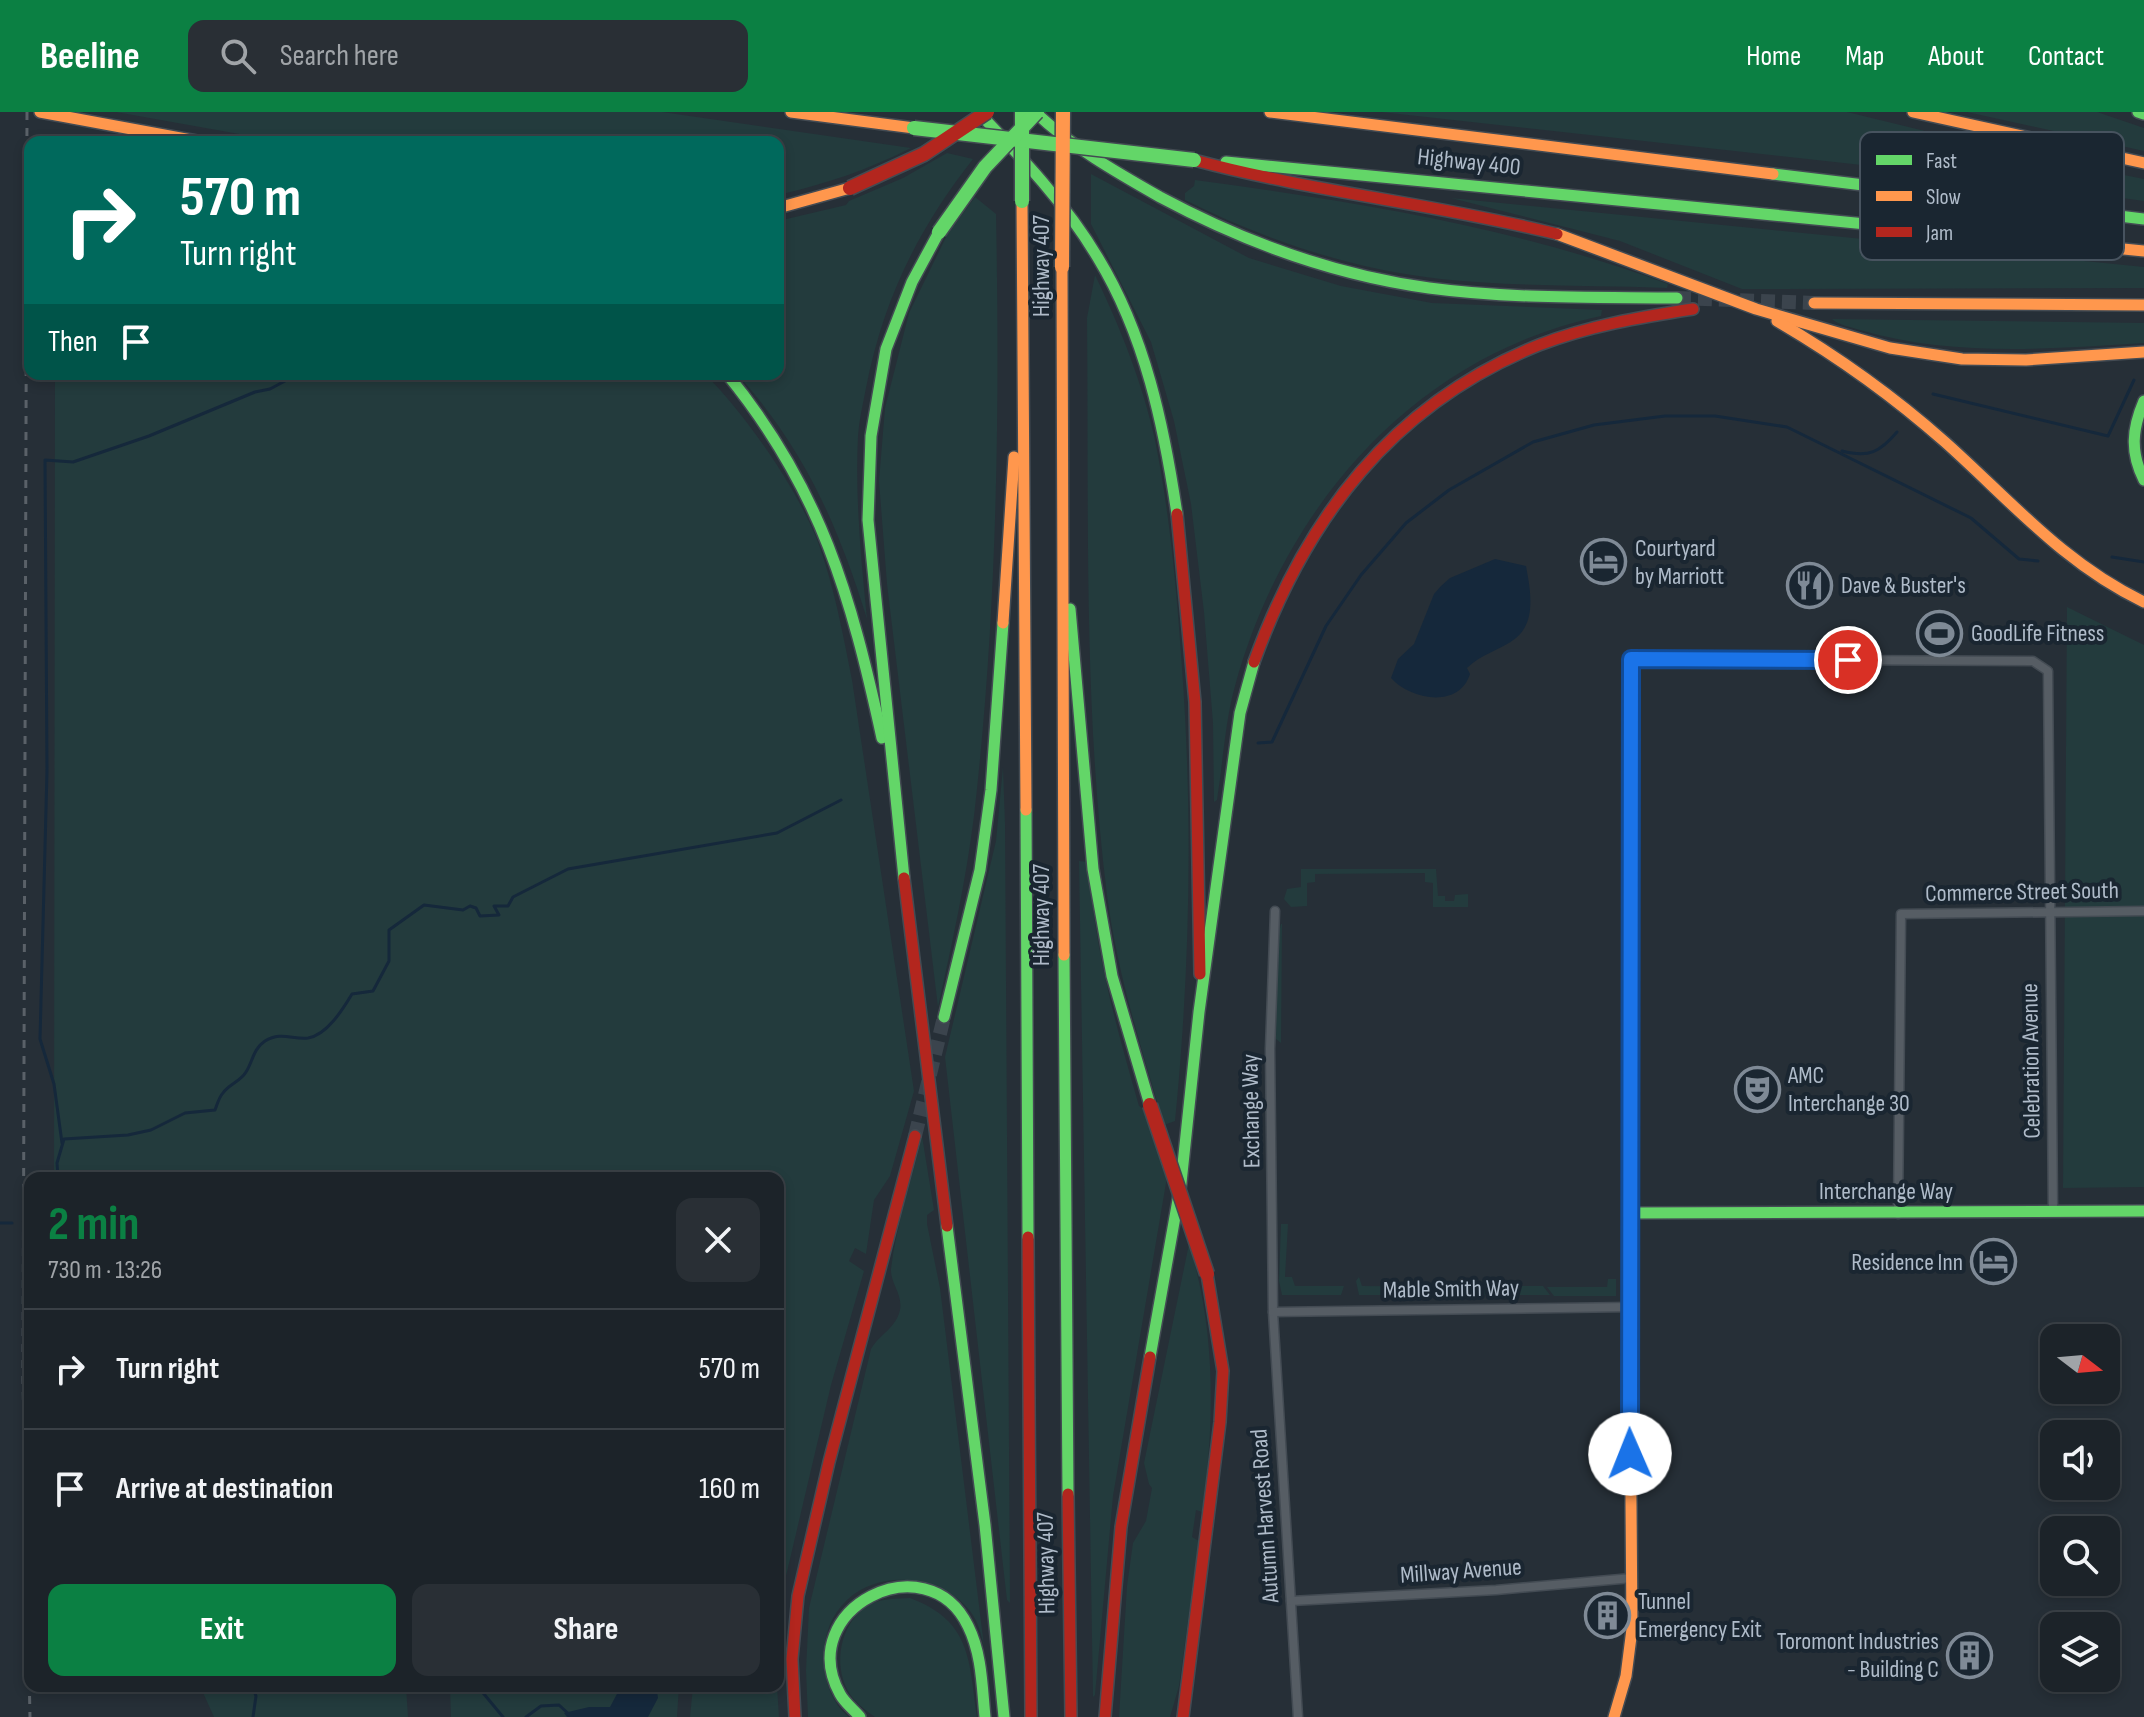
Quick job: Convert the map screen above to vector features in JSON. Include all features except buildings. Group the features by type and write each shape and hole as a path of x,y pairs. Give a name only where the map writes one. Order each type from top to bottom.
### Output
{"main road":[{"path":"40,112 169,136"},
{"name":"Highway 400","path":"791,112 1194,160 1296,167 1860,223"},
{"path":"978,112 1033,168 1093,251 1113,284 1155,402 1171,469 1193,663 1201,846 1200,1011"},
{"path":"784,206 850,188 924,154 987,112"},
{"name":"Highway 407","path":"1022,112 1021,381 1031,1717"},
{"path":"1004,1717 981,1494 895,809 868,520 876,394 886,349 912,282 939,232 973,182 1036,112 1051,128 1180,208 1266,247 1333,269 1398,284 1468,292 1677,298"},
{"name":"Highway 407","path":"1063,112 1064,1199 1071,1717"},
{"name":"Highway 400","path":"1270,112 1860,184"},
{"path":"1913,112 2004,132"},
{"path":"2138,112 2144,114"},
{"path":"2124,159 2144,163"},
{"path":"1194,160 1279,182 1493,218 1566,236 1756,309 1890,348 1962,359 2026,360 2144,352"},
{"name":"Highway 400","path":"2124,217 2144,219"},
{"name":"Highway 400","path":"2124,249 2144,251"},
{"path":"1814,303 2144,305"},
{"path":"1105,1717 1116,1569 1125,1499 1165,1286 1187,1137 1200,1011 1245,686 1280,586 1306,540 1366,462 1407,423 1479,374 1579,330 1651,314 1693,309"},
{"path":"1756,309 1820,346 1890,396 1967,462 2072,563 2144,602"},
{"path":"732,380 786,452 829,539 860,637 895,809"},
{"path":"944,1017 980,870 991,790 1021,381"},
{"path":"2144,401 2131,439 2133,458 2144,480"},
{"path":"1062,526 1093,869 1112,976 1150,1105 1207,1274 1223,1371 1220,1422 1183,1717"},
{"path":"795,1717 792,1659 798,1596 829,1462 915,1136"},
{"name":"Interchange Way","path":"1629,1213 2144,1211"},
{"path":"1614,1717 1626,1676 1632,1629 1629,1213"},
{"path":"860,1717 850,1709 834,1683 829,1665 832,1640 844,1616 863,1598 906,1586 942,1597 968,1624 981,1671 985,1717"}],"street":[{"name":"Celebration Avenue","path":"1629,1213 1631,659 2033,661 2043,665 2050,676 2048,911 2053,1211"},
{"name":"Exchange Way","path":"1273,1312 1270,1049 1275,911"},
{"name":"Commerce Street South","path":"1898,1214 1901,914 2144,911"},
{"name":"Mable Smith Way","path":"1273,1312 1630,1307"},
{"name":"Autumn Harvest Road","path":"1273,1312 1298,1717"},
{"name":"Millway Avenue","path":"1291,1601 1496,1590 1632,1578"}],"green space":[{"path":"116,112 662,112 911,148 846,176 784,193 784,136 250,136"},
{"path":"1381,112 1847,112 1929,132 1860,132 1860,165"},
{"path":"1967,112 2097,112 2144,128 2144,151 2124,147 2124,132 2058,132"},
{"path":"947,153 973,159 919,239 893,295 873,356 860,418 857,459 867,619 844,551 816,489 782,430 742,380 784,380 784,220 846,205"},
{"path":"1091,174 1249,258 1341,286 1432,303 1602,310 1601,316 1534,336 1472,366 1416,403 1366,449 1323,501 1287,558 1257,620 1235,686 1217,800 1214,802 1213,723 1191,504 1174,421 1151,342 1091,224"},
{"path":"2124,175 2144,179 2144,201 2124,198"},
{"path":"1195,180 1435,219 1552,247 1668,284 1667,288 1497,283 1441,279 1374,268 1277,240 1185,200 1185,193 1194,186"},
{"path":"975,197 996,214 997,440 992,591 974,816 963,888 938,1007 887,584 879,481 885,408 909,313 947,235"},
{"path":"1451,198 1860,239 1860,260 2074,260 2144,267 2144,288 1742,289 1620,241"},
{"path":"1095,275 1130,356 1150,419 1165,496 1178,611 1188,782 1188,895 1184,1008 1175,1121 1164,1125 1117,953 1099,823 1091,679 1088,534 1087,318"},
{"path":"1832,319 2144,323 2144,343 2037,349 1965,348 1894,339 1845,326"},
{"path":"55,380 711,380 753,431 784,476 809,521 824,559 852,680 914,1091 890,1176 874,1200 866,1254 855,1248 849,1261 864,1271 831,1385 784,1585 784,1172 54,1172"},
{"path":"2067,607 2144,645 2144,1187 2063,1188"},
{"path":"1003,767 1010,1603 1007,1600 945,1057 996,841"},
{"path":"1079,861 1089,862 1095,924 1114,1016 1139,1106 1145,1110 1167,1177 1113,1496 1093,1697"},
{"path":"1301,869 1436,869 1438,896 1445,896 1445,901 1454,901 1455,895 1468,894 1468,907 1433,907 1433,883 1425,882 1425,873 1315,874 1315,882 1307,883 1307,906 1291,907 1284,899 1287,889 1301,887"},
{"path":"1281,924 1281,1043 1276,1039 1277,940"},
{"path":"922,1136 934,1210 927,1215 927,1224 940,1288 984,1646 970,1611 944,1590 911,1580 877,1583 847,1600 829,1627 825,1643 825,1676 838,1705 849,1717 808,1717 806,1670 809,1608 871,1349 895,1322 900,1310 900,1299 892,1279 893,1252"},
{"path":"1281,1224 1288,1224 1285,1277 1292,1277 1295,1286 1344,1286 1341,1295 1282,1295 1279,1281"},
{"path":"1189,1244 1204,1310 1211,1411 1202,1512 1196,1510 1192,1537 1199,1541 1179,1686 1170,1717 1119,1717 1127,1586 1133,1543 1146,1521 1152,1488 1144,1463"},
{"path":"1359,1277 1362,1286 1458,1287 1464,1279 1469,1287 1466,1295 1359,1295 1356,1281"},
{"path":"1490,1278 1490,1286 1543,1286 1550,1295 1484,1295 1484,1280"},
{"path":"1608,1279 1616,1279 1616,1296 1554,1296 1547,1287 1607,1287"},
{"path":"910,1598 930,1607 956,1630 968,1660 977,1717 875,1717 848,1691 840,1657 851,1623 872,1603"},
{"path":"203,1692 406,1692 408,1717 214,1717"},
{"path":"450,1692 679,1692 677,1717 451,1717"},
{"path":"692,1692 777,1692 779,1717 690,1717"}],"water":[{"path":"1495,559 1526,566 1530,604 1523,631 1467,668 1470,674 1456,692 1445,696 1422,696 1400,686 1391,678 1398,659 1414,644 1434,594 1450,578"},
{"path":"618,1692 657,1692 658,1698 648,1717 567,1717 564,1713 589,1707 610,1707"}],"waterway":[{"path":"62,1143 54,1084 40,1039 47,771 45,460 73,462 149,436 287,380"},
{"path":"1933,394 2108,436 2134,380"},
{"path":"1258,743 1272,742 1326,626 1361,575 1406,523 1449,490 1533,442 1594,425 1665,416 1715,416 1787,427 1971,518 2019,559 2038,561"},
{"path":"1842,451 1860,454 1873,452 1897,432"},
{"path":"2112,557 2144,562"},
{"path":"58,1172 64,1139 128,1135 151,1130 185,1113 215,1110 228,1087 244,1075 261,1044 282,1036 315,1036 334,1020 352,994 373,991 389,961 389,930 424,905 463,910 470,906 476,908 480,916 499,915 494,906 508,906 513,897 568,869 777,833 841,800"},
{"path":"0,1223 12,1223"},
{"path":"253,1717 254,1692"},
{"path":"482,1692 503,1717"},
{"path":"526,1717 541,1706 559,1705 572,1717"}],"tunnel":[{"path":"1677,298 1814,303"},
{"path":"915,1136 944,1017"}],"railway":[{"path":"27,112 27,136"},
{"path":"24,1428 26,380"},
{"path":"29,1692 30,1717"}],"traffic: fast":[{"path":"978,112 1058,200 1114,287 1150,382 1166,448 1177,514"},
{"path":"1022,112 1022,201"},
{"path":"1035,112 1079,148 1160,197 1257,242 1324,265 1394,282 1460,292 1553,297 1677,298"},
{"path":"939,232 985,167 1037,112"},
{"path":"2138,112 2144,114"},
{"path":"914,128 1194,160"},
{"path":"1226,162 1860,223"},
{"path":"1773,174 1860,185"},
{"path":"2124,217 2144,219"},
{"path":"904,878 868,520 871,436 886,349 912,282 939,232"},
{"path":"731,380 787,459 828,546 858,637 882,738"},
{"path":"2144,401 2134,440 2136,460 2144,480"},
{"path":"1070,609 1093,869 1112,976 1150,1105"},
{"path":"944,1017 980,870 991,790 1003,623"},
{"path":"1150,1357 1181,1183 1199,1012 1240,713 1254,662"},
{"path":"1026,810 1028,1237"},
{"path":"1064,955 1068,1494"},
{"path":"1629,1252 1629,1213 2144,1211"},
{"path":"947,1226 985,1525 1004,1717"},
{"path":"860,1717 840,1694 830,1663 834,1636 849,1613 871,1596 897,1588 924,1589 949,1601 968,1626 979,1659 985,1717"}],"traffic: slow":[{"path":"40,112 170,136"},
{"path":"791,112 914,128"},
{"path":"1062,267 1063,112"},
{"path":"1270,112 1773,174"},
{"path":"1913,112 2004,132"},
{"path":"2124,159 2144,163"},
{"path":"784,206 850,188"},
{"path":"1022,201 1026,810"},
{"path":"1557,234 1756,309 1890,348 1962,359 2026,360 2144,352"},
{"path":"2124,249 2144,251"},
{"path":"1062,267 1064,955"},
{"path":"1814,303 2144,305"},
{"path":"1777,321 1885,393 1945,442 2063,550 2115,587 2144,602"},
{"path":"1003,623 1014,457"},
{"path":"1614,1717 1626,1676 1632,1629 1629,1252"}],"traffic: jam":[{"path":"850,188 924,154 987,112"},
{"path":"1194,160 1284,181 1557,234"},
{"path":"1254,662 1275,609 1328,514 1361,472 1398,433 1440,399 1487,370 1558,338 1615,323 1693,309"},
{"path":"1177,514 1195,702 1200,974"},
{"path":"904,878 947,1226"},
{"path":"1150,1105 1207,1274"},
{"path":"795,1717 792,1659 798,1596 829,1462 915,1136"},
{"path":"1028,1237 1031,1717"},
{"path":"1183,1717 1220,1422 1223,1371 1207,1274"},
{"path":"1105,1717 1121,1527 1150,1357"},
{"path":"1068,1494 1071,1717"}],"place":[{"name":"Courtyard by Marriott","path":"1604,562"},
{"name":"Dave & Buster's","path":"1810,585"},
{"name":"GoodLife Fitness","path":"1940,633"},
{"name":"AMC Interchange 30","path":"1757,1089"},
{"name":"Residence Inn","path":"1994,1262"},
{"name":"Tunnel Emergency Exit","path":"1607,1615"},
{"name":"Toromont Industries - Building C","path":"1970,1655"}],"route":[{"path":"1630,1454 1631,659 1848,660"}]}
